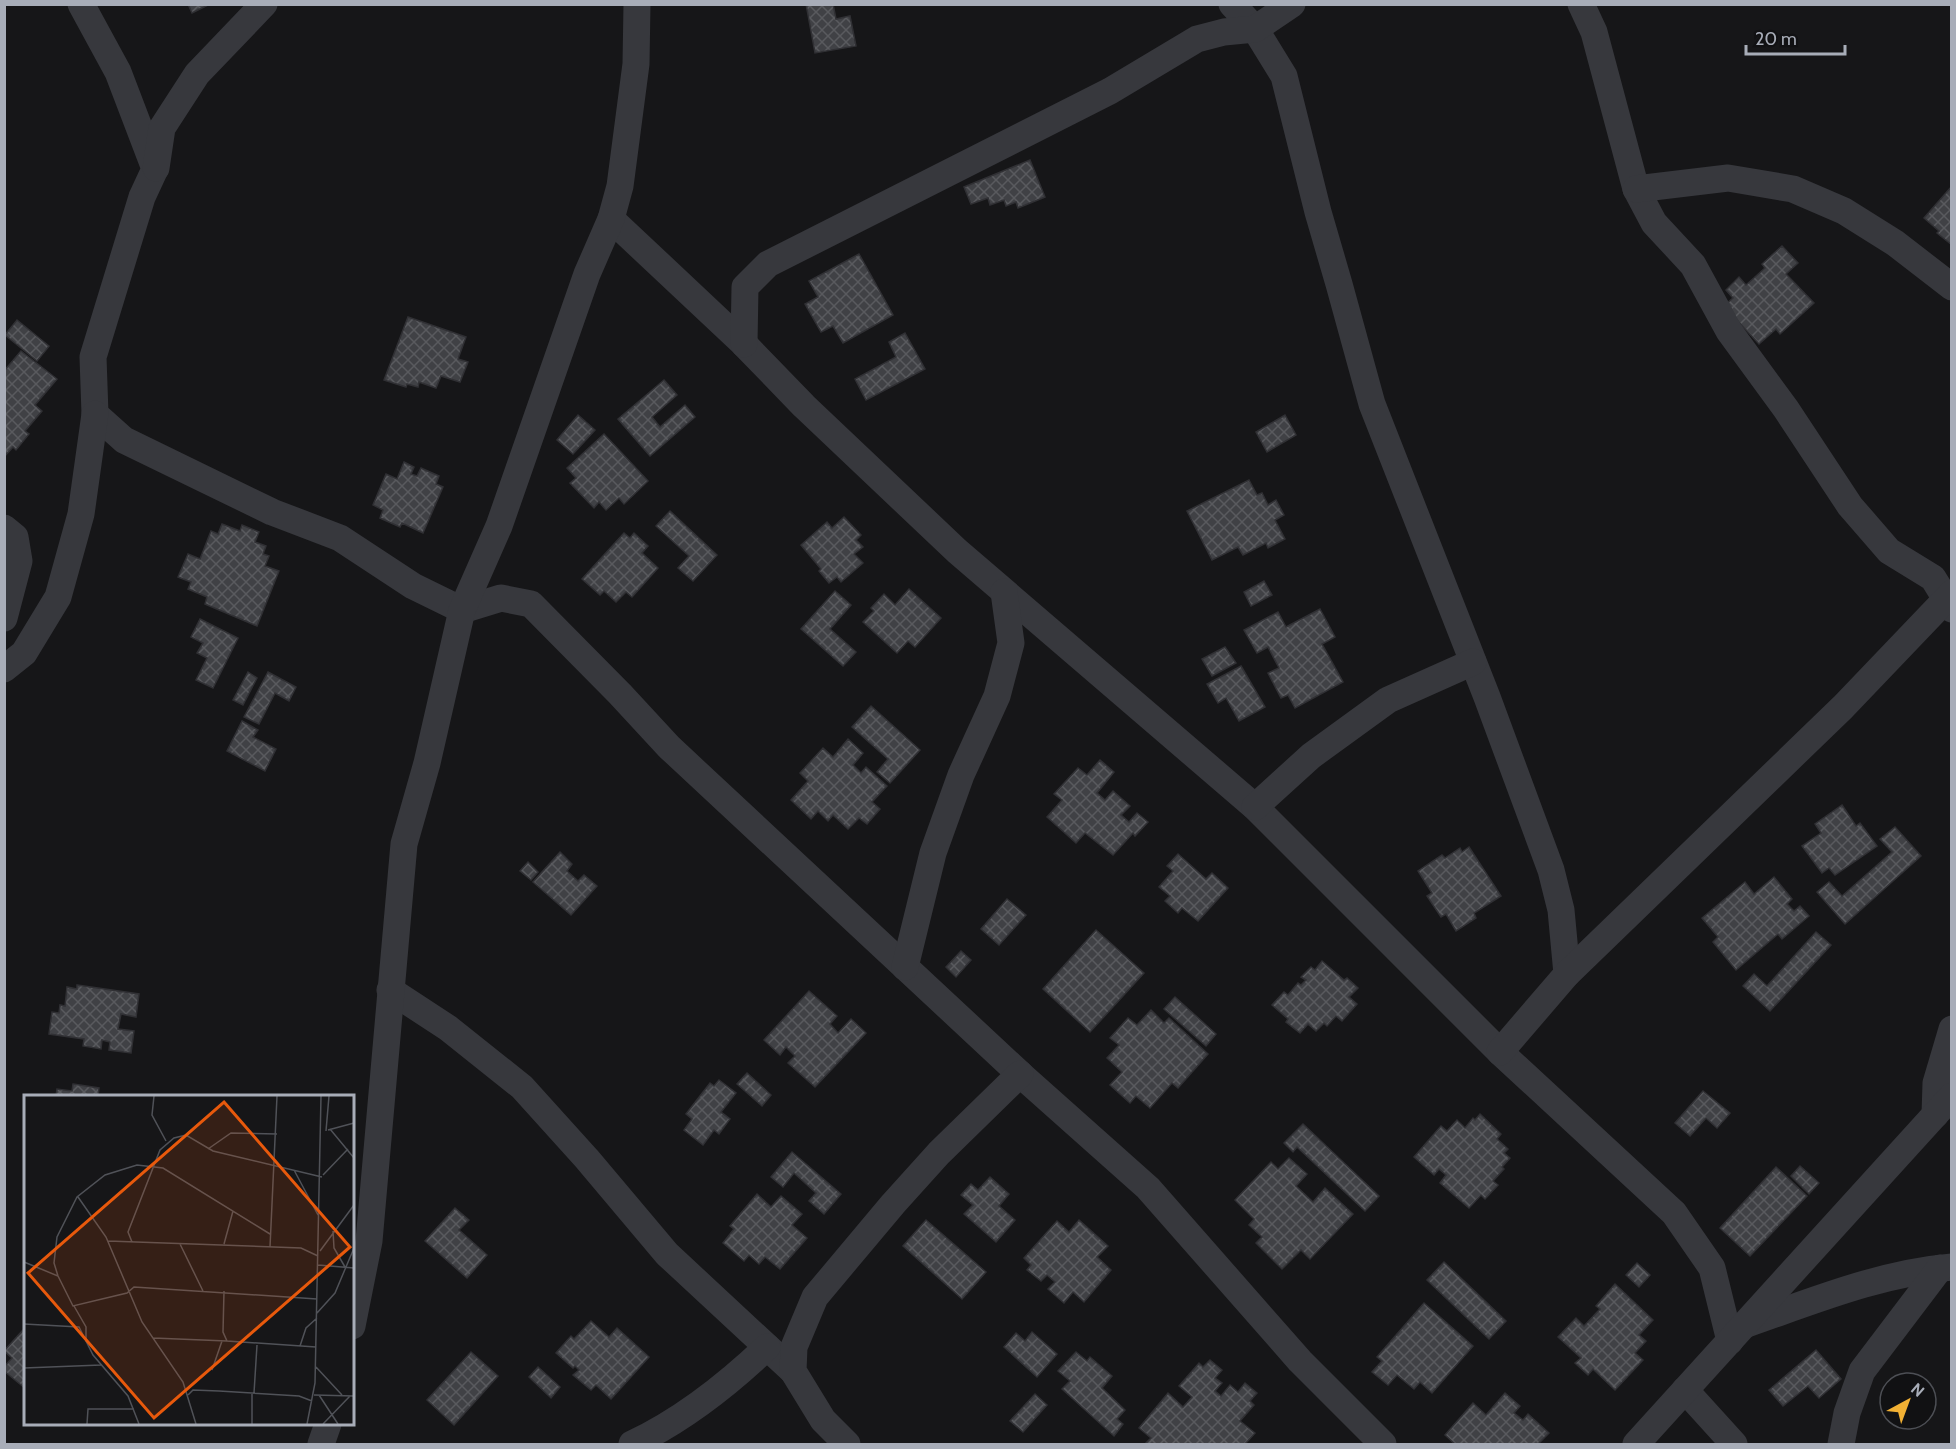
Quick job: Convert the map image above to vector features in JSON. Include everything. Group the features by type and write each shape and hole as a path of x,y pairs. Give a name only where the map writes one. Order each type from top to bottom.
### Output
{"street":[{"path":"81,4 118,72 156,169"},
{"path":"4,669 24,653 58,597 81,514 95,414 93,357 142,198 156,169 162,128 196,74 264,4"},
{"path":"354,1316 369,1241 404,844 427,763 462,610 499,526 587,274 611,219 620,186 636,64 637,4"},
{"path":"1232,4 1255,29 1284,76 1318,212 1372,404 1551,870 1561,910 1567,974"},
{"path":"744,344 745,287 768,264 1110,91 1197,39 1224,32 1255,29 1292,4"},
{"path":"1500,1052 1567,974 1949,601 1933,579 1889,551 1850,506 1786,409 1729,331 1693,265 1654,223 1636,189 1594,32 1581,4"},
{"path":"1636,189 1728,178 1793,189 1853,217 1895,243 1952,287"},
{"path":"611,219 744,344 804,406 957,551 1255,807 1500,1052 1674,1213 1712,1268 1738,1333"},
{"path":"95,414 124,440 272,512 340,538 413,586 462,610 501,598 531,604 669,747 1020,1074 1148,1188 1300,1361 1383,1444"},
{"path":"4,528 15,537 19,561 4,618"},
{"path":"905,967 933,853 961,775 997,696 1011,643 1005,592"},
{"path":"1255,807 1311,756 1388,700 1473,662"},
{"path":"390,990 448,1028 522,1087 587,1159 667,1254 793,1371 823,1420 847,1444"},
{"path":"1636,1444 1943,1106 1936,1083 1952,1029"},
{"path":"793,1371 794,1347 815,1297 939,1153 1020,1074"},
{"path":"1738,1333 1848,1290 1920,1270 1946,1268"},
{"path":"1841,1444 1847,1413 1862,1371 1946,1268"},
{"path":"632,1444 662,1430 703,1402 767,1347"},
{"path":"1685,1390 1734,1444"},
{"path":"321,1444 328,1425"}],"building":[{"path":"188,4 210,4 192,13"},
{"path":"806,4 833,4 836,19 850,16 856,46 815,53"},
{"path":"1030,160 1045,197 1018,208 1016,202 1006,206 1004,200 990,205 988,198 971,204 964,187"},
{"path":"1952,186 1952,245 1924,218"},
{"path":"1782,246 1798,263 1786,274 1814,303 1780,334 1776,329 1759,344 1724,306 1733,298 1726,290 1739,277 1746,285 1765,268 1762,264"},
{"path":"859,254 893,315 843,343 833,326 821,332 805,304 818,297 809,281"},
{"path":"408,317 466,337 458,359 468,362 460,382 441,376 436,388 419,382 418,387 407,384 406,387 384,380"},
{"path":"17,320 49,346 37,361 5,335"},
{"path":"905,333 925,369 866,400 855,379 896,357 889,342"},
{"path":"21,351 57,379 35,405 42,411 25,431 29,434 16,450 13,447 4,457 4,371"},
{"path":"664,380 677,395 652,417 660,427 685,405 695,417 650,456 618,419"},
{"path":"578,415 595,430 573,454 557,440"},
{"path":"1285,415 1296,435 1267,452 1256,432"},
{"path":"604,434 648,481 624,504 619,498 606,510 599,502 594,508 570,483 576,478 567,468"},
{"path":"404,462 414,467 411,474 417,476 421,468 439,476 436,484 443,487 423,533 402,523 400,527 380,518 383,510 373,505 386,474 397,479"},
{"path":"1249,480 1257,495 1262,493 1268,505 1276,500 1284,515 1275,520 1285,539 1268,548 1266,543 1243,555 1238,547 1212,560 1187,511"},
{"path":"670,511 717,555 693,581 678,568 689,556 656,526"},
{"path":"844,517 861,535 856,540 863,547 854,554 863,563 841,582 837,577 829,583 819,571 821,569 801,545 827,522 832,528"},
{"path":"222,524 240,531 242,525 259,532 255,542 266,546 263,554 269,556 265,566 279,571 257,626 205,604 207,597 188,589 191,582 178,577 188,554 200,559 211,531 218,534"},
{"path":"624,533 630,538 634,533 648,546 642,553 658,568 632,597 626,592 616,602 604,591 600,595 582,579"},
{"path":"1264,581 1272,595 1251,606 1244,592"},
{"path":"909,589 941,618 915,647 908,641 897,653 863,622 874,611 871,608 884,594 895,605"},
{"path":"835,591 851,605 830,629 856,652 843,666 801,629"},
{"path":"1320,609 1335,637 1322,644 1343,682 1295,708 1288,695 1281,698 1268,673 1279,668 1268,647 1257,653 1244,630 1278,612 1286,627"},
{"path":"200,619 238,638 213,688 196,680 207,658 197,653 203,643 191,637"},
{"path":"1225,647 1236,663 1212,676 1202,659"},
{"path":"1241,666 1265,707 1239,721 1226,698 1218,703 1207,684"},
{"path":"248,672 257,678 243,705 233,700"},
{"path":"268,672 296,687 289,701 275,693 259,724 244,717"},
{"path":"871,706 920,750 890,783 877,772 888,759 852,727"},
{"path":"242,721 258,730 253,737 276,749 265,771 227,751"},
{"path":"848,739 863,753 853,765 861,773 866,767 887,786 872,802 880,809 867,824 859,818 848,829 833,815 828,821 818,811 811,819 791,800 808,781 800,773 823,748 833,757"},
{"path":"1100,760 1114,772 1097,793 1105,800 1113,791 1130,806 1121,815 1129,822 1137,813 1148,822 1135,836 1133,833 1113,855 1085,833 1076,843 1047,817 1062,800 1054,794 1078,768 1087,775"},
{"path":"1842,805 1856,826 1860,823 1877,846 1835,875 1829,868 1822,873 1802,846 1821,833 1815,824"},
{"path":"1895,827 1921,856 1845,924 1817,892 1829,882 1842,896 1892,852 1880,839"},
{"path":"1469,847 1501,896 1474,913 1476,918 1456,931 1446,914 1441,917 1427,896 1432,893 1418,871 1442,855 1445,858 1460,848 1462,852"},
{"path":"560,852 572,864 567,871 578,881 584,875 597,886 571,915 533,882"},
{"path":"1178,854 1206,879 1212,873 1228,888 1198,921 1182,908 1178,913 1165,901 1170,896 1159,887 1173,871 1167,866"},
{"path":"528,862 538,872 531,880 520,871"},
{"path":"1774,877 1792,899 1787,904 1794,911 1800,906 1809,916 1782,939 1778,934 1736,970 1713,942 1718,937 1702,918 1745,882 1754,894"},
{"path":"1007,899 1026,915 999,945 981,929"},
{"path":"1096,930 1144,973 1090,1032 1043,989"},
{"path":"1816,932 1831,945 1770,1011 1743,986 1754,974 1767,986"},
{"path":"961,951 971,960 956,977 946,967"},
{"path":"1322,961 1344,980 1347,978 1358,988 1349,997 1357,1004 1342,1021 1336,1016 1327,1026 1324,1023 1316,1031 1308,1024 1300,1033 1286,1022 1288,1019 1272,1005 1284,992 1288,995 1298,983 1301,985 1306,980 1301,977 1311,967 1315,970"},
{"path":"77,985 139,994 136,1017 121,1014 118,1029 134,1031 131,1053 109,1050 110,1042 102,1040 101,1049 83,1046 84,1039 49,1034 52,1012 59,1013 60,1005 65,1006 67,987 77,989"},
{"path":"809,991 837,1016 830,1024 838,1033 851,1019 866,1033 815,1087 788,1063 795,1056 786,1047 780,1055 764,1040"},
{"path":"1175,997 1216,1034 1206,1046 1164,1009"},
{"path":"1151,1010 1164,1023 1169,1018 1208,1054 1178,1088 1172,1083 1150,1108 1136,1096 1130,1103 1110,1085 1122,1072 1107,1058 1119,1045 1110,1038 1128,1018 1137,1025"},
{"path":"747,1073 771,1095 762,1106 737,1084"},
{"path":"719,1080 736,1093 721,1112 730,1119 719,1134 714,1130 703,1145 684,1130 692,1119 686,1114 710,1083 714,1086"},
{"path":"73,1084 99,1088 98,1095 56,1095 57,1089 72,1091"},
{"path":"1703,1091 1730,1113 1717,1128 1706,1118 1690,1136 1675,1123"},
{"path":"1480,1114 1501,1134 1497,1139 1508,1149 1504,1153 1510,1158 1493,1181 1498,1185 1485,1199 1481,1195 1469,1208 1440,1183 1446,1175 1439,1169 1434,1175 1414,1157 1441,1126 1447,1131 1457,1120 1465,1128 1473,1118 1475,1120"},
{"path":"1303,1124 1379,1196 1365,1211 1297,1147 1293,1152 1284,1143"},
{"path":"792,1152 841,1194 824,1214 809,1201 816,1193 794,1173 783,1187 771,1177"},
{"path":"1289,1158 1307,1174 1296,1186 1313,1202 1325,1188 1353,1214 1310,1259 1301,1250 1282,1269 1256,1243 1262,1237 1249,1225 1254,1219 1235,1200 1271,1162 1278,1169"},
{"path":"1800,1166 1819,1183 1809,1194 1791,1176"},
{"path":"1776,1167 1807,1196 1750,1256 1720,1228"},
{"path":"990,1177 1009,1194 999,1206 1015,1220 996,1242 964,1214 973,1205 961,1195 971,1184 978,1190"},
{"path":"757,1194 771,1207 781,1196 802,1214 792,1225 807,1238 780,1269 765,1257 759,1264 749,1255 744,1261 723,1243 734,1229 730,1226"},
{"path":"455,1208 469,1220 459,1230 487,1255 467,1278 425,1241"},
{"path":"926,1220 986,1272 962,1299 903,1246"},
{"path":"1079,1220 1108,1246 1097,1257 1111,1270 1084,1302 1073,1292 1064,1303 1048,1289 1055,1282 1047,1275 1041,1281 1027,1270 1031,1265 1024,1258 1057,1221 1069,1232"},
{"path":"1444,1262 1506,1321 1489,1339 1427,1280"},
{"path":"1637,1263 1650,1275 1639,1287 1626,1275"},
{"path":"1615,1284 1653,1320 1639,1335 1646,1341 1635,1353 1643,1360 1615,1390 1593,1369 1588,1375 1575,1363 1581,1358 1558,1337 1576,1318 1584,1326 1600,1309 1596,1306"},
{"path":"1424,1303 1473,1346 1432,1393 1420,1382 1414,1389 1397,1375 1388,1385 1372,1372 1382,1361 1377,1357"},
{"path":"591,1321 609,1337 617,1328 649,1357 611,1399 596,1385 591,1390 573,1375 579,1370 575,1366 573,1368 556,1353 571,1336 574,1339"},
{"path":"24,1331 24,1387 4,1371 4,1367 12,1358 4,1351"},
{"path":"1032,1332 1057,1354 1037,1377 1004,1347 1016,1333 1025,1341"},
{"path":"1816,1350 1841,1379 1819,1398 1808,1386 1783,1406 1769,1390"},
{"path":"471,1352 498,1376 454,1425 427,1400"},
{"path":"1076,1352 1087,1361 1090,1357 1112,1376 1102,1388 1125,1410 1117,1419 1123,1424 1114,1436 1062,1389 1070,1381 1058,1371"},
{"path":"1210,1360 1222,1370 1215,1378 1222,1383 1215,1391 1221,1396 1230,1385 1238,1392 1245,1383 1257,1393 1250,1401 1254,1405 1240,1421 1255,1433 1245,1444 1145,1444 1151,1438 1139,1428 1168,1393 1183,1407 1192,1397 1179,1386 1199,1363 1203,1367"},
{"path":"538,1367 560,1387 551,1398 529,1377"},
{"path":"1505,1393 1520,1406 1514,1413 1523,1420 1528,1414 1549,1433 1538,1444 1455,1444 1445,1435 1473,1403 1486,1415"},
{"path":"1035,1394 1047,1405 1023,1432 1010,1421"}]}
